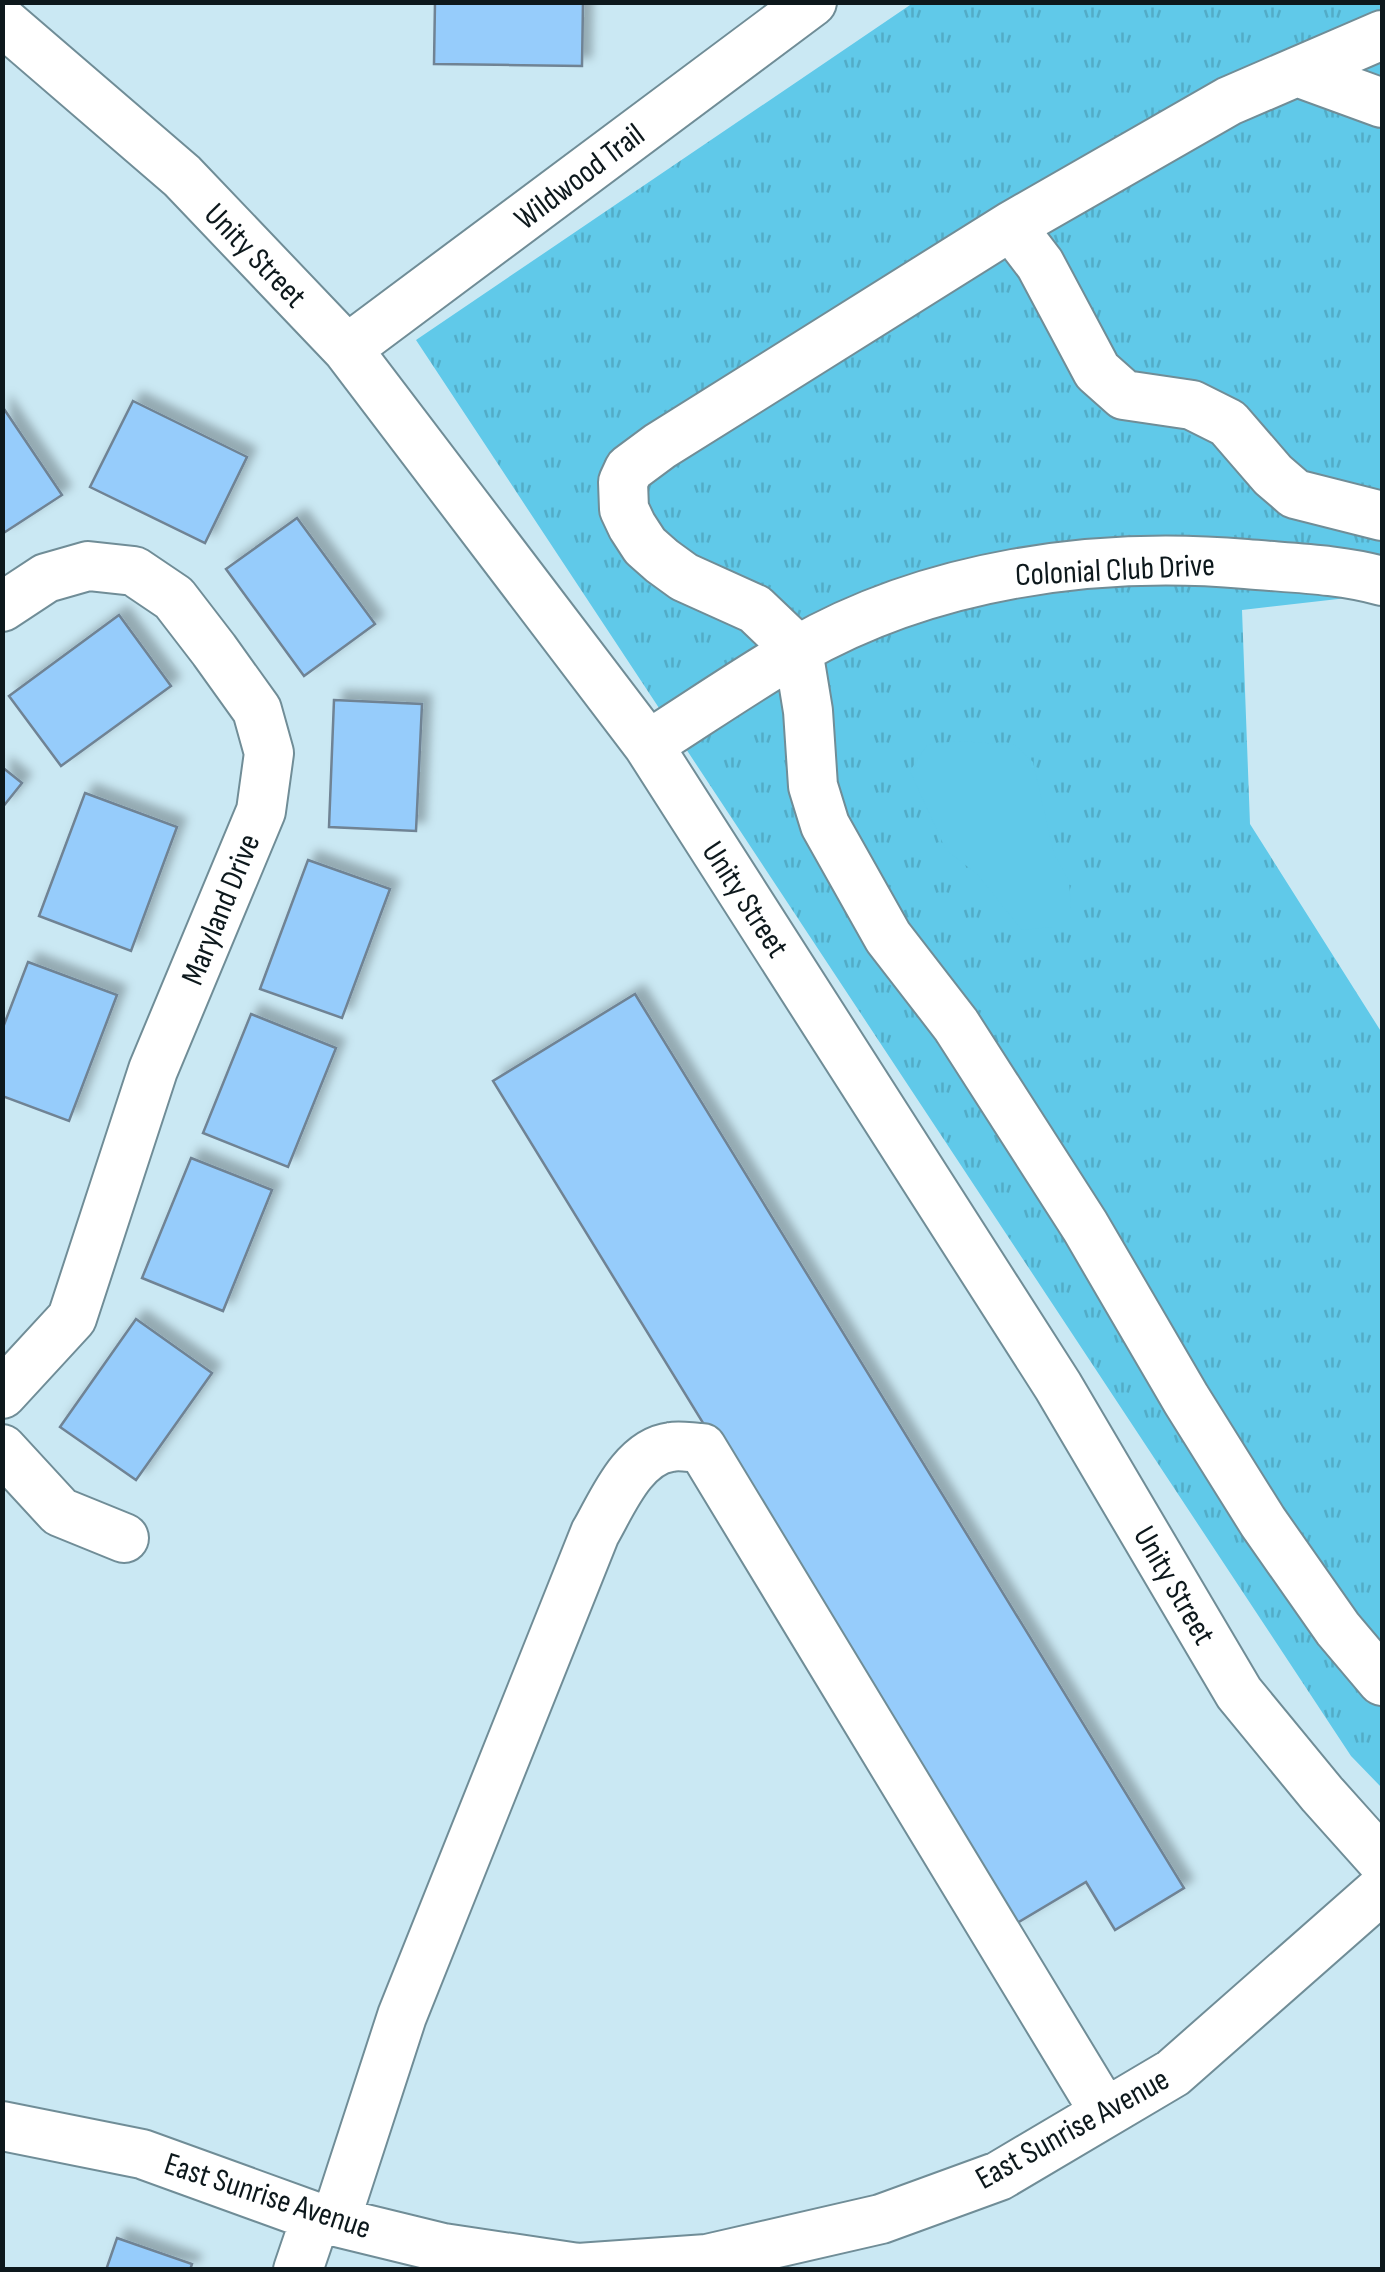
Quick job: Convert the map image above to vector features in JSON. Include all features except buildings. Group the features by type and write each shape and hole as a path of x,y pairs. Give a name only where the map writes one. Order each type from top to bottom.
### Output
{"street":[{"name":"Wildwood Trail","path":"347,348 812,2"},
{"name":"Unity Street","path":"2,21 182,176 347,348 648,745 1058,1386 1239,1693 1382,1861"},
{"path":"1382,35 1229,101 1011,226 660,446 629,468 623,482 624,509 645,546 684,577 756,609 798,650 808,712 813,786 825,825 888,937 956,1025 1085,1226 1263,1522 1338,1629 1382,1681"},
{"path":"1297,72 1382,103"},
{"path":"1011,226 1040,264 1097,371 1124,395 1192,404 1228,423 1294,494 1382,516"},
{"name":"Colonial Club Drive","path":"648,745 798,650 859,621 926,596 1014,572 1182,558 1382,582"},
{"name":"Maryland Drive","path":"2,606 46,578 88,566 134,571 174,598 214,650 257,710 270,753 261,811 153,1070 72,1318 2,1394"},
{"path":"298,2270 326,2220 402,2016 594,1534 630,1473 646,1457 669,1446 702,1448 1105,2113"},
{"path":"2,1449 60,1512 124,1538"},
{"name":"East Sunrise Avenue","path":"2,2126 142,2154 326,2220 443,2248 578,2268 707,2259 880,2219 999,2176 1173,2073 1382,1888"}],"green space":[{"path":"913,3 1382,3 1382,594 1242,610 1250,824 1382,1033 1382,1788 1351,1756 416,340"},
{"path":"959,741 1015,745 1033,762 1054,854 1069,881 1071,908 1052,927 1022,930 977,874 946,850 910,771 927,745"}]}
